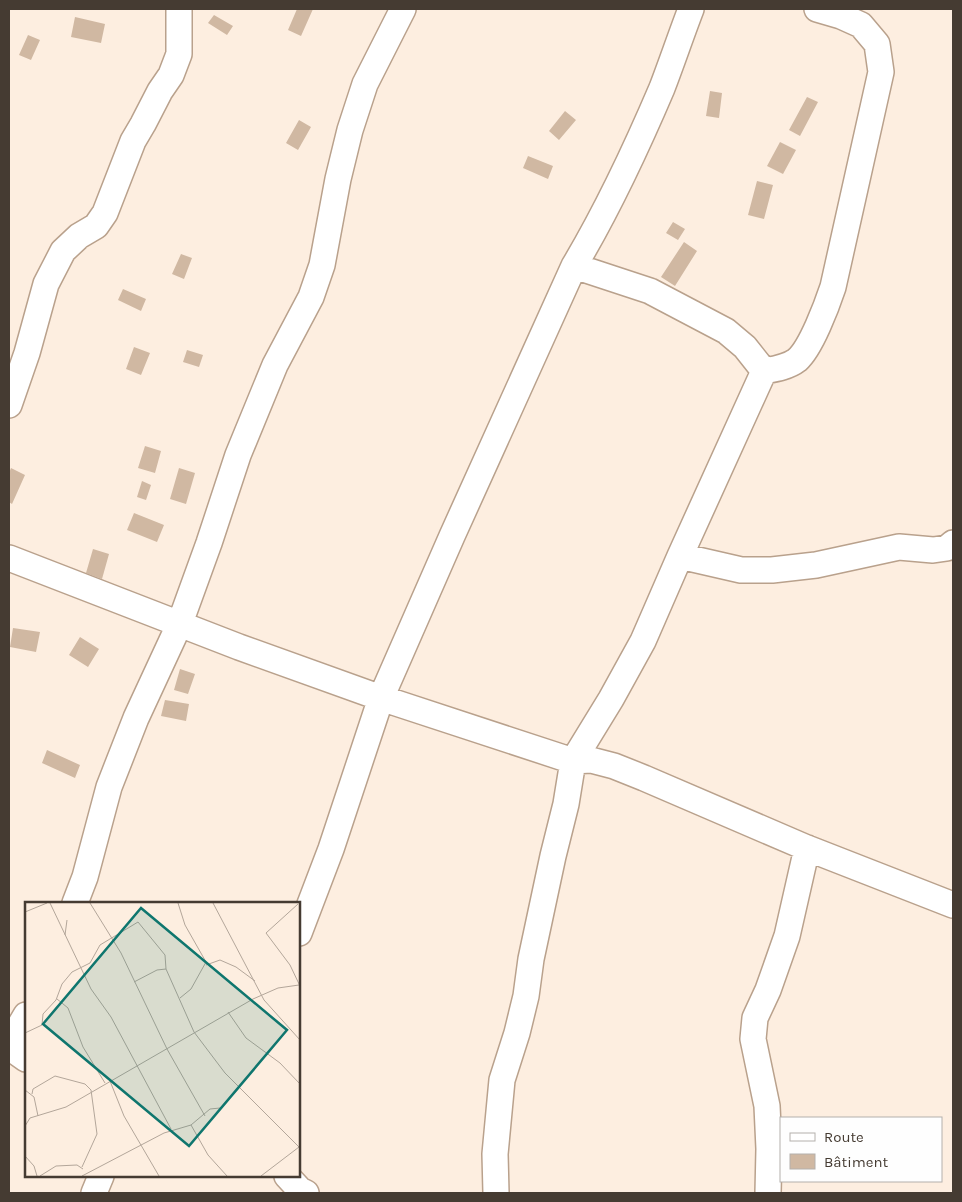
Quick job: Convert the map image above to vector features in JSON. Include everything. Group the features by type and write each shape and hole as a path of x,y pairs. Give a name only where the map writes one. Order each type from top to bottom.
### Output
{"street":[{"path":"9,405 27,353 46,284 63,251 79,236 96,226 105,213 133,141 144,124 160,90 171,75 179,54 179,9"},
{"path":"75,902 85,877 109,787 136,718 180,623 242,446 275,365 311,297 322,265 338,179 364,84 403,9"},
{"path":"300,930 331,849 381,698 574,266 618,186 662,87 691,9"},
{"path":"764,371 782,368 797,360 826,308 833,288 882,72 878,44 861,25 841,16 817,9"},
{"path":"574,266 650,291 726,331 745,347 764,371"},
{"path":"496,1193 495,1154 502,1080 517,1033 526,996 531,959 566,804 573,761 611,700 644,641 680,556 764,371"},
{"path":"680,556 741,570 772,570 816,565 899,547 933,550 951,547"},
{"path":"9,558 239,647 381,698 573,761 591,760 614,766 808,848 953,905"},
{"path":"768,1193 769,1149 767,1106 753,1039 755,1018 768,990 787,936 808,848"},
{"path":"25,1017 9,1046 25,1058"},
{"path":"94,1193 101,1177"},
{"path":"288,1177 300,1190 306,1193"}],"building":[{"path":"297,9 313,9 301,36 288,30"},
{"path":"214,15 233,26 227,35 208,23"},
{"path":"75,17 105,24 101,43 71,37"},
{"path":"28,35 40,40 31,60 19,55"},
{"path":"710,91 722,93 719,118 706,116"},
{"path":"807,97 818,102 800,136 789,130"},
{"path":"565,111 576,120 559,140 549,131"},
{"path":"299,120 311,127 298,150 286,143"},
{"path":"780,142 796,150 783,174 767,166"},
{"path":"528,156 553,166 548,179 523,168"},
{"path":"757,181 773,185 764,219 748,215"},
{"path":"673,222 685,229 678,240 666,233"},
{"path":"684,242 697,251 675,286 661,277"},
{"path":"181,254 192,258 184,279 172,274"},
{"path":"123,289 146,299 141,311 118,300"},
{"path":"134,347 150,353 141,375 126,369"},
{"path":"187,350 203,355 199,367 183,362"},
{"path":"145,446 161,451 155,473 138,468"},
{"path":"11,468 25,475 12,504 9,502 9,473"},
{"path":"179,468 195,473 186,504 170,499"},
{"path":"142,481 151,485 146,500 137,497"},
{"path":"134,513 164,525 157,542 127,530"},
{"path":"93,549 109,554 102,579 86,573"},
{"path":"13,628 40,632 36,652 10,647"},
{"path":"80,637 99,649 88,667 69,655"},
{"path":"180,669 195,674 188,694 174,690"},
{"path":"165,700 189,704 186,721 161,716"},
{"path":"47,750 80,765 75,778 42,763"}]}
